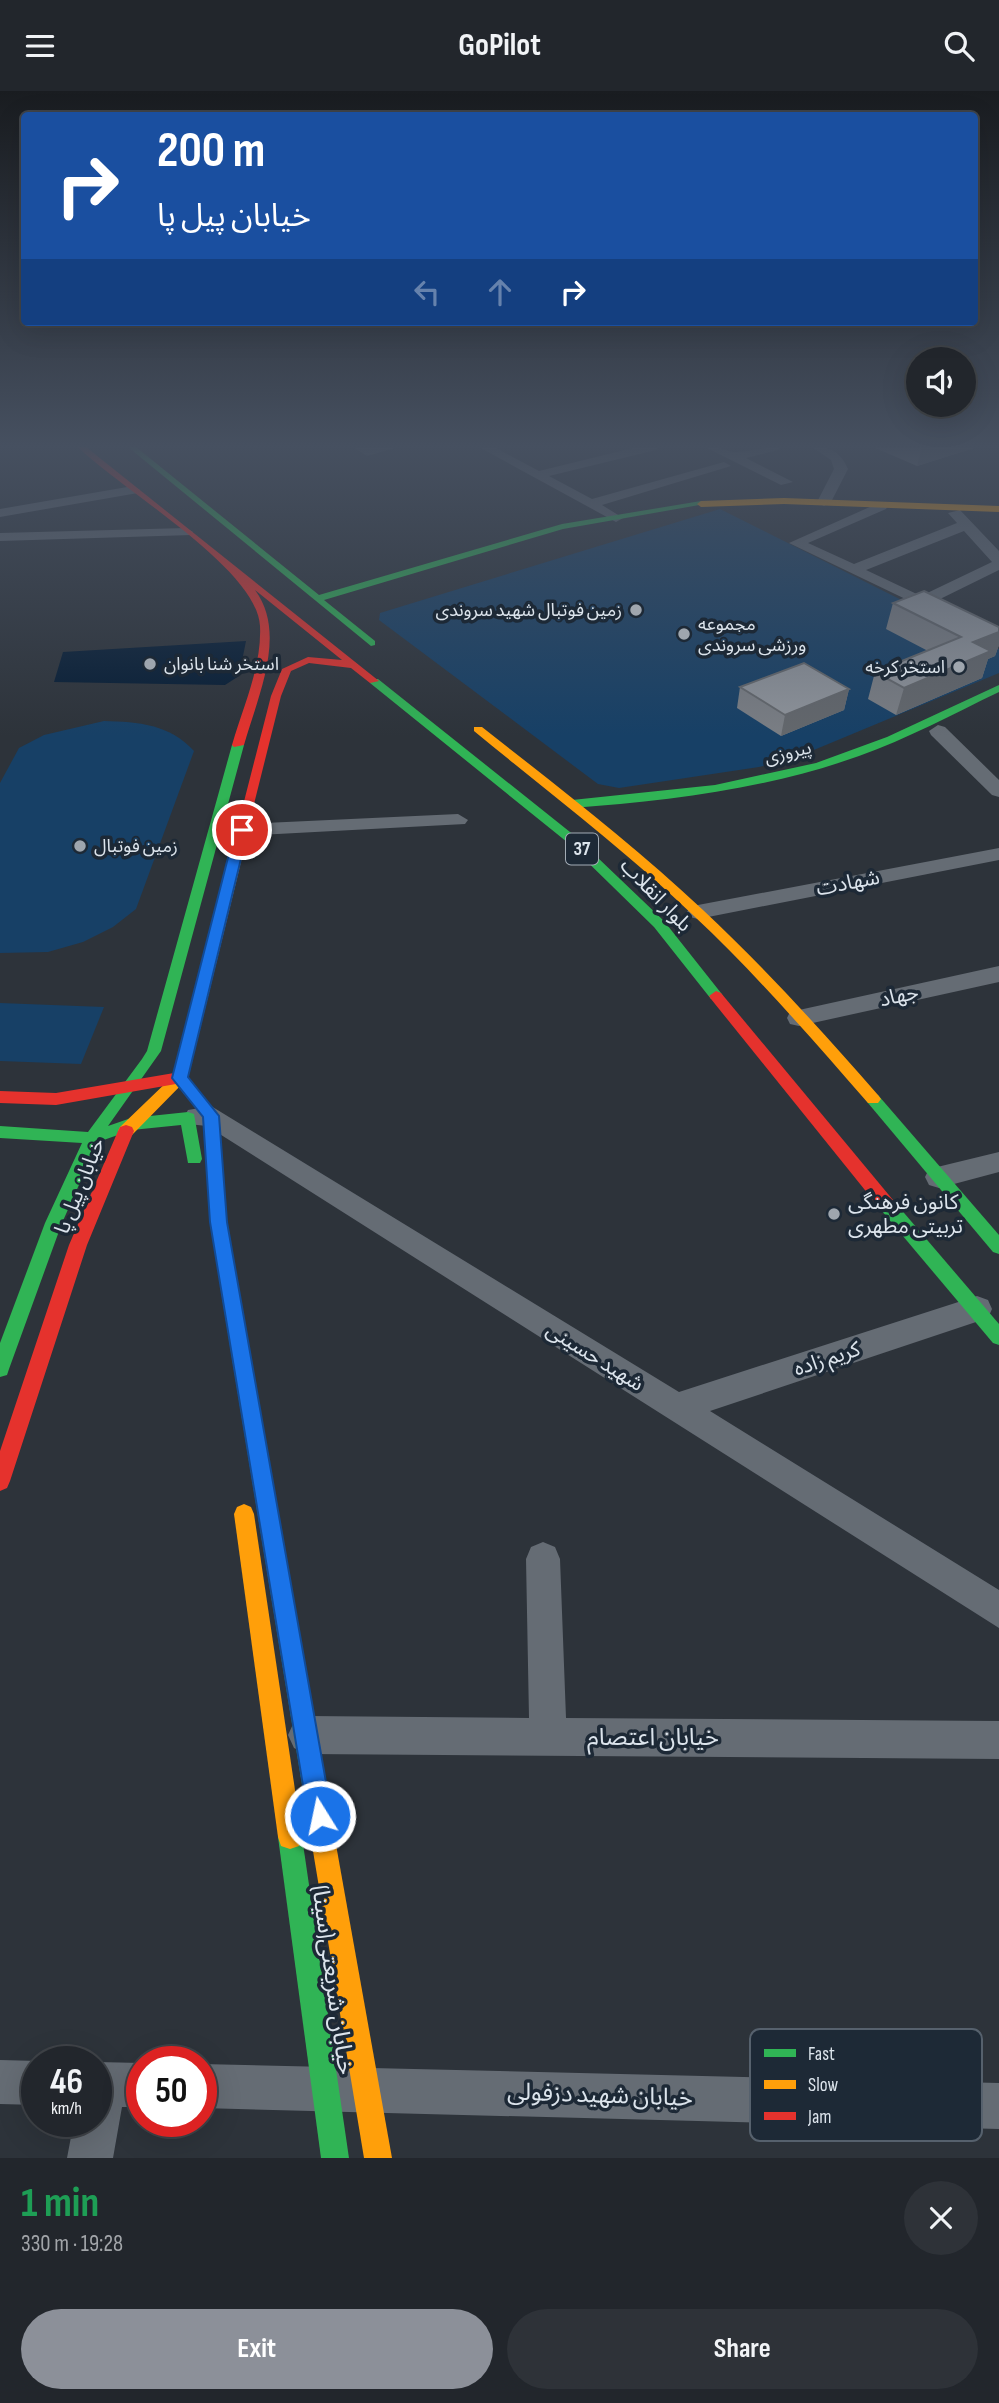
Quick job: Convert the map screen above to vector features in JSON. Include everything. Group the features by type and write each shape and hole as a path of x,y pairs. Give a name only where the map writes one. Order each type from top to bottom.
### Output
{"main road":[{"name":"بلوار انقلاب","path":"200,543 571,839 659,924 798,1100 999,1337"},
{"path":"215,555 224,546 243,543"},
{"path":"248,543 385,655"},
{"path":"317,599 504,543"},
{"path":"497,563 561,543"},
{"name":"خیابان پیل پا","path":"0,1369 41,1257 92,1137 143,1074 154,1051 260,664 267,617 261,605 231,569"},
{"path":"335,614 363,605 351,596 348,590"},
{"path":"260,664 282,660 295,663 318,660 356,665"},
{"path":"196,1173 200,1117 180,1078 276,696 287,669 295,663"},
{"name":"پیروزی","path":"572,804 631,801 771,778 815,767 857,753 999,688"},
{"name":"پیروزی","path":"612,821 638,811 826,776 869,762 999,703"},
{"name":"بلوار انقلاب","path":"467,721 572,804 612,821 853,1075 999,1247"},
{"path":"850,1099 856,1084 853,1075"},
{"path":"0,1097 56,1099 180,1078"},
{"name":"خیابان پیل پا","path":"0,1481 78,1245 120,1141 131,1124 180,1078"},
{"path":"798,1100 821,1107 832,1107"},
{"path":"0,1132 92,1137 131,1124 200,1117"},
{"name":"خیابان شریعتی(سینا)","path":"200,1117 307,1735 346,2088 335,2158"},
{"path":"907,1166 935,1174"},
{"path":"887,1203 883,1184 888,1175"},
{"path":"200,1201 212,1284"},
{"name":"خیابان شریعتی(سینا)","path":"241,1492 346,2088 378,2158"}],"street":[{"path":"797,543 999,639"},
{"path":"853,570 920,543"},
{"path":"922,603 999,562 982,543"},
{"path":"938,731 999,791"},
{"path":"242,830 458,820"},
{"name":"شهادت","path":"698,912 999,854"},
{"name":"جهاد","path":"799,1017 999,974"},
{"name":"شهید حسینی","path":"200,1117 676,1408 999,1611"},
{"path":"935,1174 999,1161"},
{"name":"کریم زاده","path":"676,1408 977,1309"},
{"path":"543,1559 548,1736"},
{"name":"خیابان اعتصام","path":"307,1735 999,1740"},
{"path":"0,2082 21,2083"},
{"path":"90,2158 114,2084"},
{"name":"خیابان شهید دزفولی","path":"217,2086 750,2099"}],"shaded area":[{"name":"مجموعه ورزشی سروندی","path":"607,543 789,543 999,649 999,673 797,757 759,767 619,788 598,784 379,620 380,613"},
{"name":"استخر شنا بانوان","path":"246,641 239,676 225,685 54,682 63,652"},
{"name":"زمین فوتبال","path":"104,721 153,726 174,735 194,751 136,909 113,927 83,942 48,952 0,953 0,783 19,748 44,735"},
{"path":"0,1003 104,1007 81,1064 0,1061"}],"building":[{"path":"924,591 999,627 999,632 973,642 991,651 904,688 875,672 961,637 893,603"},
{"path":"804,663 849,689 785,715 740,687"}],"traffic: fast":[{"path":"250,543 371,643"},
{"path":"317,599 506,543"},
{"path":"374,681 571,839 659,924 716,996"},
{"path":"572,804 715,789 820,765 891,739 999,688"},
{"path":"0,1369 42,1252 78,1166 106,1116 140,1074 154,1051 238,745"},
{"path":"873,1099 999,1247"},
{"path":"0,1132 92,1138 131,1124 188,1118 194,1159"},
{"path":"887,1205 999,1337"},
{"path":"231,1297 323,1839"},
{"path":"290,1837 335,2158"}],"traffic: slow":[{"path":"478,729 618,842 699,913 766,980 873,1099"},
{"path":"126,1131 180,1078 245,821"},
{"path":"244,1514 290,1837"},
{"path":"323,1839 378,2158"}],"traffic: jam":[{"path":"202,543 374,681"},
{"path":"231,569 257,600 263,612 265,626 262,660 238,745"},
{"path":"245,821 276,696 287,669 308,660 356,665"},
{"path":"716,996 887,1205"},
{"path":"0,1097 56,1099 180,1078 211,1116 218,1222 231,1297"},
{"path":"0,1481 78,1245 126,1131"}],"place":[{"name":"زمین فوتبال شهید سروندی","path":"636,610"},
{"name":"مجموعه ورزشی سروندی","path":"684,634"},
{"name":"استخر شنا بانوان","path":"150,664"},
{"name":"استخر کرخه","path":"959,667"},
{"name":"زمین فوتبال","path":"80,846"},
{"name":"کانون فرهنگی تربیتی مطهری","path":"834,1214"}],"route":[{"path":"242,830 180,1078 211,1116 218,1222 320,1816"}]}
